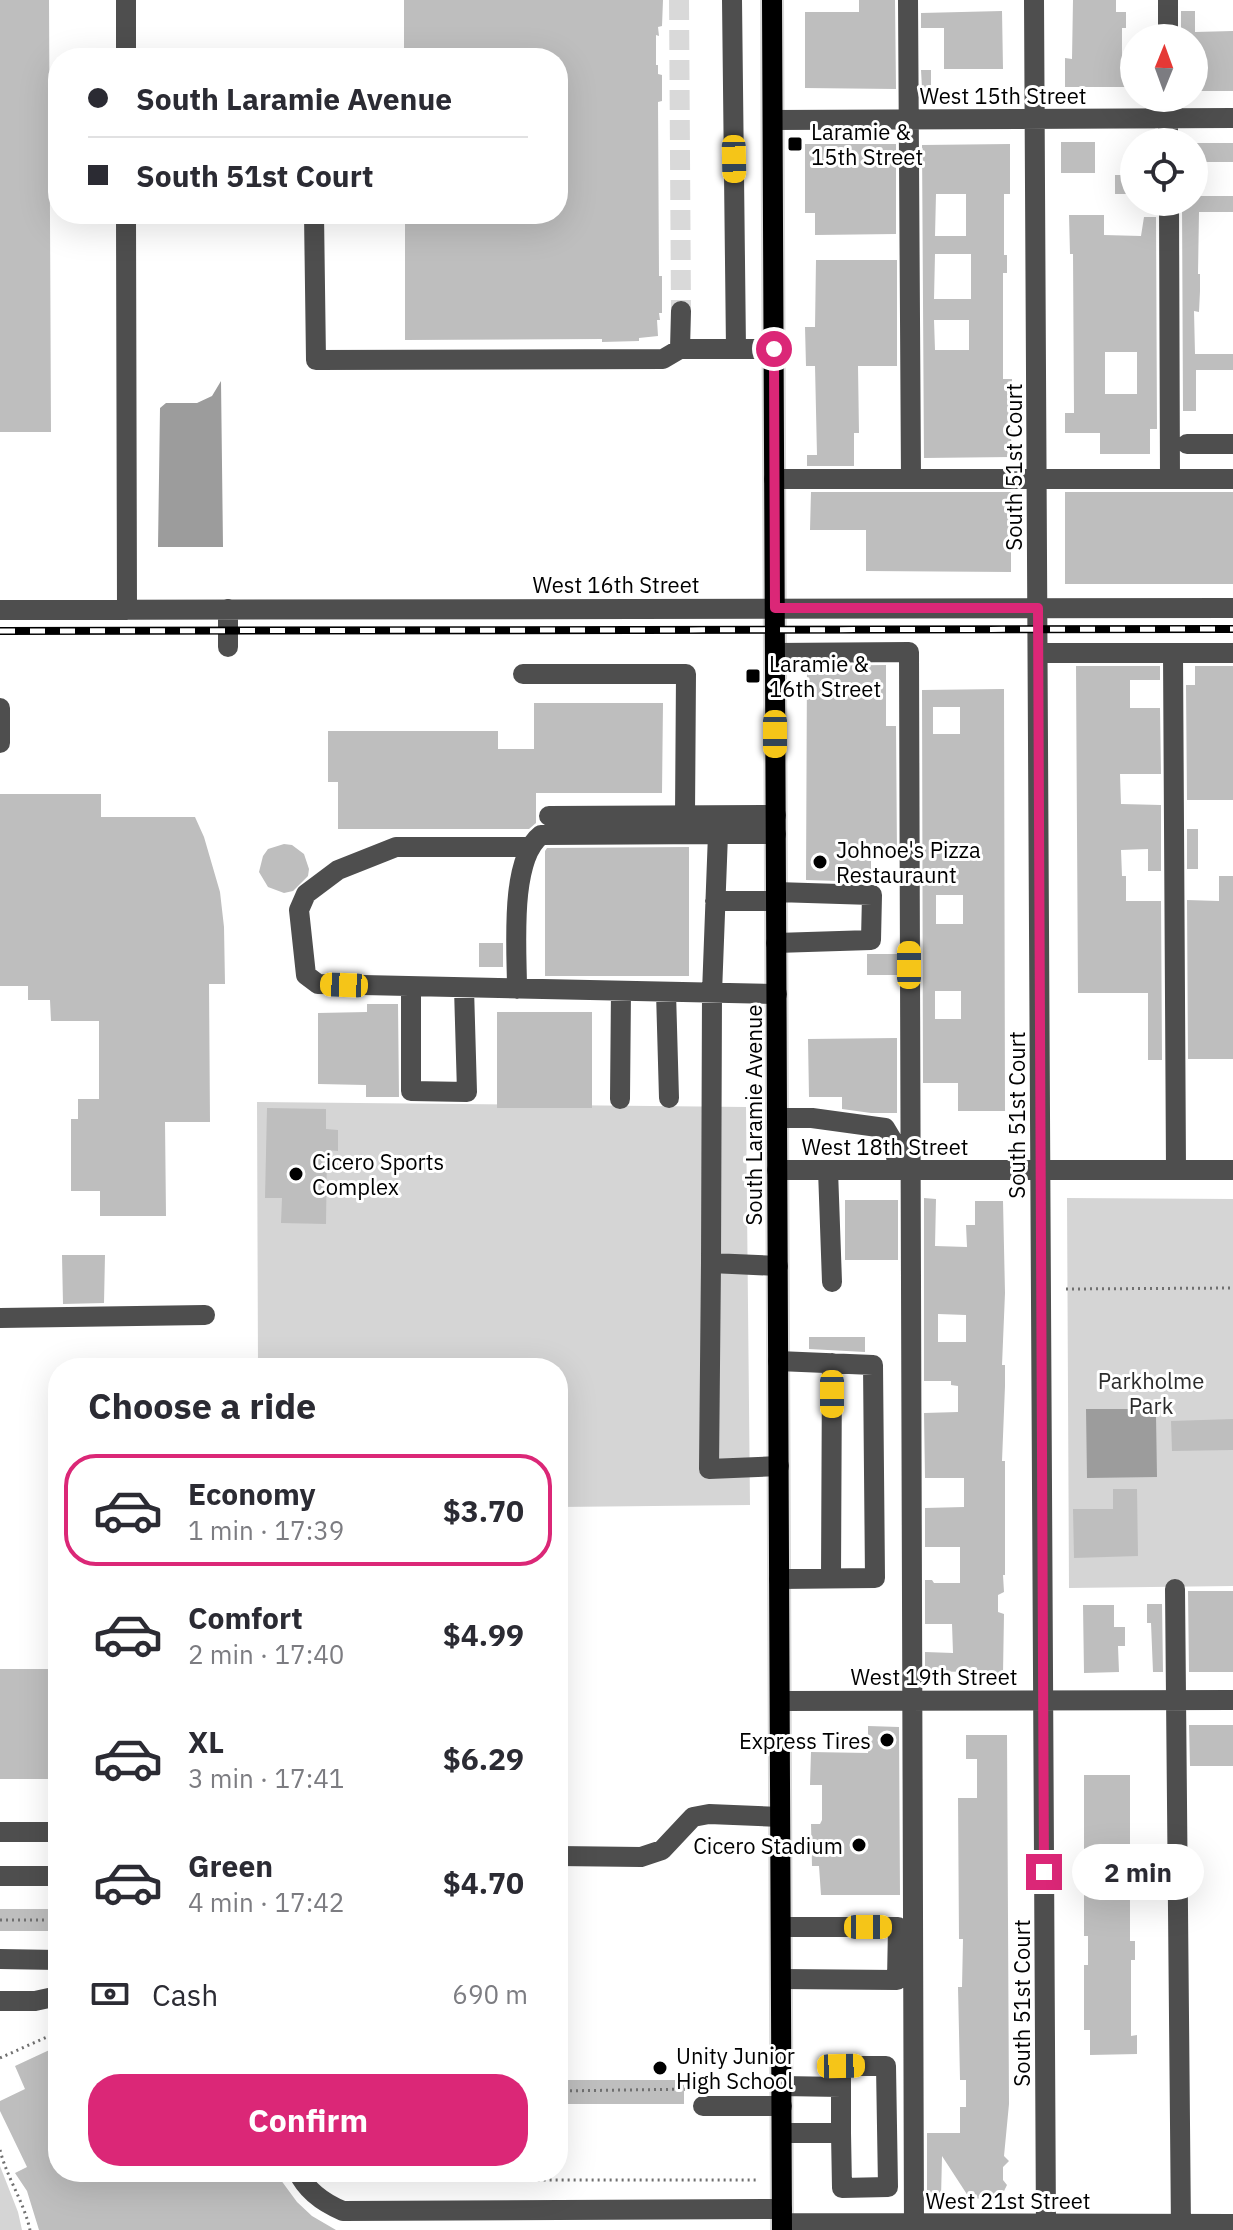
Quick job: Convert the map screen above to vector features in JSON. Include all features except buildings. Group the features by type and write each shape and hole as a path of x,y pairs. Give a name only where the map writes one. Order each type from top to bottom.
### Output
{"main road":[{"name":"South Laramie Avenue","path":"772,0 782,2221"}],"street":[{"path":"126,0 126,48"},
{"path":"732,0 736,349"},
{"path":"908,0 911,479"},
{"name":"South 51st Court","path":"1034,0 1046,2227"},
{"path":"1168,0 1168,24"},
{"name":"West 15th Street","path":"773,120 1035,119 1120,112"},
{"name":"West 15th Street","path":"1194,112 1233,118"},
{"path":"1169,216 1170,479"},
{"path":"126,224 127,610"},
{"path":"314,224 316,360 663,359 680,349 774,349"},
{"path":"680,349 681,311"},
{"path":"1187,444 1233,444"},
{"path":"774,479 1233,479"},
{"name":"West 16th Street","path":"0,610 1233,608"},
{"path":"228,609 228,647"},
{"path":"775,653 909,652 904,1170 912,1701 914,2227"},
{"path":"1038,653 1233,653"},
{"path":"1173,653 1176,1170"},
{"path":"523,674 686,674 685,815"},
{"path":"0,708 0,743"},
{"path":"549,816 685,815 776,824"},
{"path":"517,989 517,915 522,874 531,847 541,835 718,834 776,824"},
{"path":"718,834 712,993 709,1469 779,1466"},
{"path":"531,847 396,847 338,870 306,894 299,910 306,975 318,984 777,994"},
{"path":"715,901 776,896 872,895 871,940 776,943"},
{"path":"411,987 411,1091 467,1092 464,988"},
{"path":"620,1099 621,991"},
{"path":"666,992 669,1098"},
{"path":"777,1118 803,1117 885,1128 904,1170"},
{"name":"West 18th Street","path":"777,1170 1233,1170"},
{"path":"828,1170 832,1282"},
{"path":"711,1263 778,1266"},
{"path":"0,1318 205,1315"},
{"path":"778,1361 873,1365 875,1578 779,1579"},
{"path":"831,1578 832,1363"},
{"path":"1175,1589 1181,2227"},
{"name":"West 19th Street","path":"780,1701 1233,1700"},
{"path":"568,1856 641,1857 662,1850 693,1817 709,1814 780,1817"},
{"path":"0,1832 48,1832"},
{"path":"0,1876 48,1876"},
{"path":"781,1927 898,1927 897,1980 781,1979"},
{"path":"0,1959 48,1960"},
{"path":"0,2001 48,1998"},
{"path":"841,2066 886,2066 888,2187 842,2188 841,2133 841,2066"},
{"path":"703,2098 782,2096 841,2087"},
{"path":"782,2133 841,2133"},
{"name":"West 21st Street","path":"304,2182 325,2203 343,2211 705,2208 782,2221 914,2227 1181,2227 1233,2224"}],"path":[{"path":"1066,1289 1233,1288"},
{"path":"0,1920 48,1920"},
{"path":"0,2058 48,2036"},
{"path":"568,2091 703,2098"},
{"path":"0,2150 6,2173 30,2230"},
{"path":"568,2180 757,2180"}],"green space":[{"name":"Cicero Sports Complex","path":"257,1102 746,1107 750,1505 568,1507 568,1358 258,1358"},
{"name":"Parkholme Park","path":"1067,1198 1233,1199 1233,1586 1069,1588"},
{"path":"0,2166 18,2212 22,2230 0,2230"}],"shaded area":[{"path":"221,381 223,547 158,547 160,408 166,403 197,403 212,396"},
{"path":"1086,1409 1149,1409 1156,1415 1157,1477 1087,1478"}],"tunnel":[{"path":"679,0 681,311"}],"railway":[{"path":"0,631 1233,629"}],"place":[{"name":"Laramie & 15th Street","path":"795,144"},
{"name":"Laramie & 16th Street","path":"753,676"},
{"name":"Johnoe's Pizza Restauraunt","path":"820,862"},
{"name":"Cicero Sports Complex","path":"296,1174"},
{"name":"Express Tires","path":"887,1740"},
{"name":"Cicero Stadium","path":"859,1845"},
{"name":"Unity Junior High School","path":"660,2068"}],"route":[{"path":"774,349 775,608 1038,608 1044,1872"}]}
